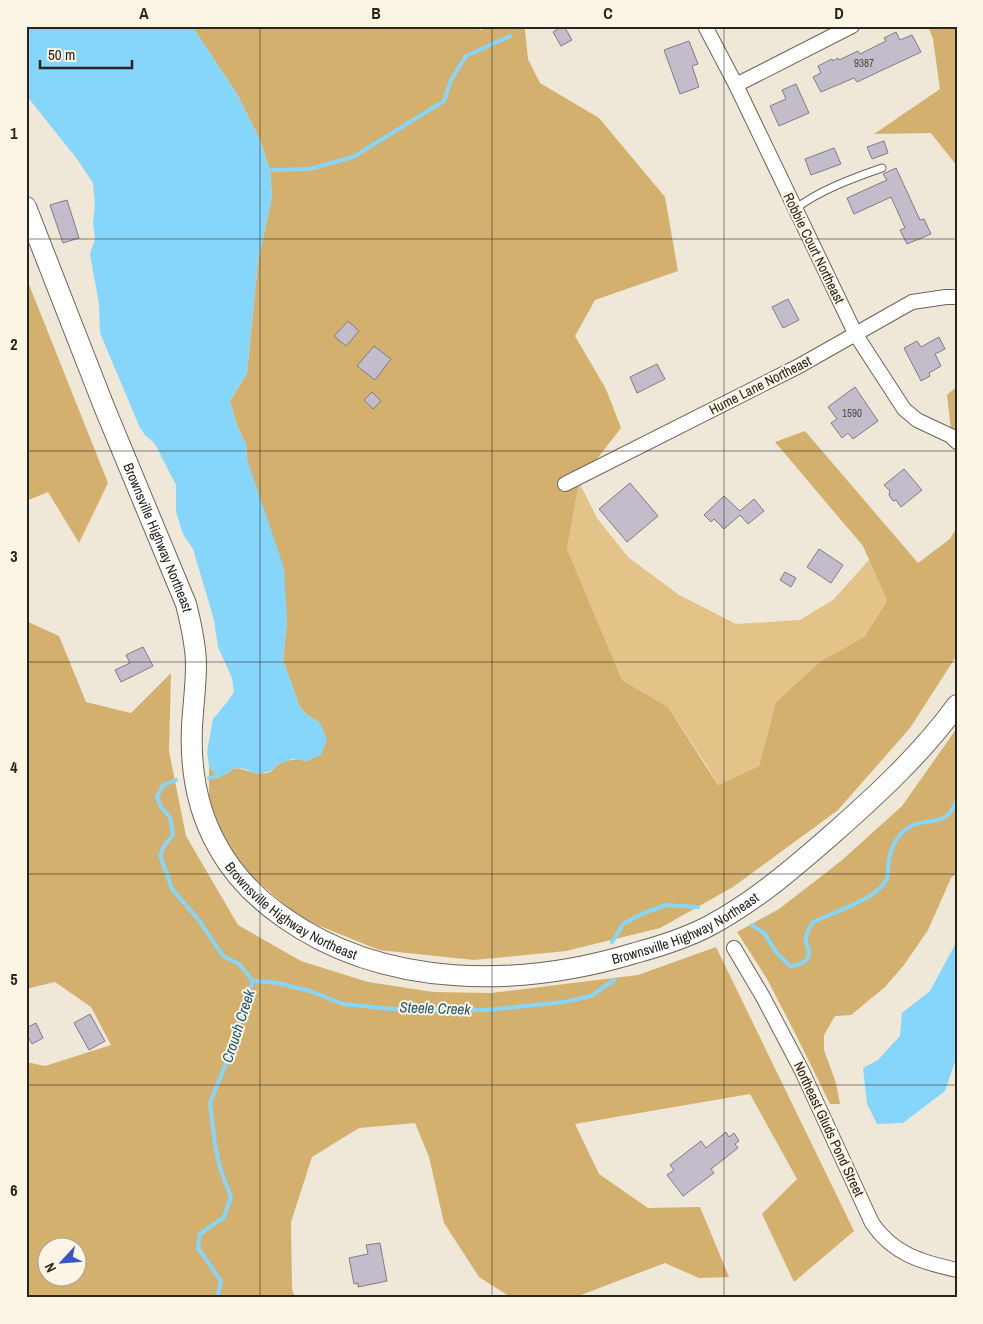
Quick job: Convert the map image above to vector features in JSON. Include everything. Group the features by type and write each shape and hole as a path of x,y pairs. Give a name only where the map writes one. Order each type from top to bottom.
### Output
{"main road":[{"name":"Brownsville Highway Northeast","path":"26,207 105,409 186,604 196,665 192,731 193,774 198,800 206,824 226,860 246,886 272,909 309,934 360,956 405,969 432,973 486,976 533,974 578,968 673,942 735,911 765,890 812,852 906,766 957,705"}],"street":[{"name":"Robbie Court Northeast","path":"704,26 710,33 736,85 856,335 904,409 917,420 951,436 957,442"},
{"path":"736,85 852,26"},
{"name":"Hume Lane Northeast","path":"566,484 799,366 912,302 957,297"},
{"name":"Northeast Gluds Pond Street","path":"734,948 802,1070 872,1223 879,1234 902,1253 933,1265 957,1270"}],"lane":[{"path":"795,209 805,202 858,176 882,168"}],"shaded area":[{"path":"192,26 470,26 481,30 489,26 521,26 525,30 528,59 540,83 599,118 665,197 678,271 595,300 575,336 606,389 621,428 579,482 567,549 622,680 668,707 718,785 759,766 776,702 821,661 864,637 887,601 863,546 775,442 805,431 918,563 950,539 957,527 957,655 910,728 838,810 733,887 660,928 566,951 474,960 379,950 300,918 233,860 215,825 209,803 209,766 214,773 225,775 234,768 266,773 287,761 307,761 320,723 306,714 299,705 283,660 287,621 247,459 246,444 237,426 230,401 247,373 258,261 272,197 270,170 260,140 237,94"},
{"path":"928,26 957,26 957,166 931,133 874,134 940,89 933,39"},
{"path":"26,277 108,483 79,543 48,492 26,501"},
{"path":"957,386 957,441 951,430 947,395"},
{"path":"579,482 597,518 628,557 679,595 736,624 800,620 833,600 869,560 887,601 864,637 821,661 776,702 759,766 718,785 668,707 622,680 567,549"},
{"path":"26,621 59,636 86,702 131,713 171,673 169,751 186,836 238,925 301,961 368,982 433,992 491,993 638,975 716,947 854,1231 794,1282 762,1214 797,1179 750,1094 575,1124 599,1174 648,1208 700,1207 729,1277 699,1278 665,1263 573,1298 512,1298 479,1277 444,1223 429,1157 415,1123 359,1128 312,1157 291,1222 292,1289 295,1298 26,1298 26,1062 45,1066 111,1045 91,1007 55,982 26,989"},
{"path":"957,728 957,873 951,878 928,930 904,965 885,987 851,1015 835,1016 824,1035 824,1050 836,1083 840,1104 830,1104 767,979 737,932 779,909 841,861 902,806"}],"water":[{"path":"26,26 192,26 237,94 260,140 270,170 272,197 258,261 247,373 230,401 237,426 246,444 247,459 284,568 287,621 283,660 299,705 306,714 320,723 327,739 321,755 307,761 292,759 277,765 271,771 256,774 246,769 234,768 225,775 219,776 209,766 207,752 213,719 234,692 232,678 218,647 214,620 193,549 183,534 176,512 176,485 155,444 140,428 100,333 99,304 90,254 95,239 93,183 77,159 26,95"},
{"path":"957,941 957,1056 945,1091 903,1123 877,1124 867,1104 863,1068 878,1060 900,1036 902,1013 930,991"}],"building":[{"path":"563,26 572,40 561,46 553,32"},
{"path":"896,32 900,40 912,35 921,52 857,82 854,78 821,92 813,77 821,73 818,66 832,59 833,61 838,58 839,60 858,51 860,54 886,41 884,38"},
{"path":"689,41 698,64 692,66 699,87 680,94 664,50"},
{"path":"796,84 809,113 779,126 770,106 786,99 782,90"},
{"path":"884,141 888,153 872,159 867,147"},
{"path":"834,148 841,164 811,175 805,159"},
{"path":"896,168 920,220 924,219 931,234 907,244 900,230 905,228 891,197 854,214 847,198 887,180 883,174"},
{"path":"67,200 79,238 63,243 50,205"},
{"path":"788,299 799,320 783,328 772,307"},
{"path":"348,321 359,331 346,346 334,336"},
{"path":"939,337 945,349 935,354 941,366 929,373 930,376 921,381 904,348 917,341 921,347"},
{"path":"374,346 391,359 375,380 357,366"},
{"path":"657,364 665,379 637,393 630,377"},
{"path":"855,387 878,421 853,439 848,433 842,438 831,423 837,419 828,407"},
{"path":"372,392 381,401 373,409 364,400"},
{"path":"904,469 922,490 901,507 896,500 893,501 889,495 890,491 884,485"},
{"path":"630,483 658,516 627,542 599,509"},
{"path":"724,496 740,511 754,499 764,511 748,524 740,515 724,529 714,519 711,522 704,515"},
{"path":"819,549 843,565 831,583 807,567"},
{"path":"785,572 796,578 791,587 780,580"},
{"path":"143,647 153,666 121,682 115,670 130,663 126,655"},
{"path":"90,1014 105,1041 89,1050 74,1023"},
{"path":"36,1023 43,1038 32,1044 26,1033 26,1028"},
{"path":"726,1132 729,1137 734,1133 739,1141 735,1144 738,1148 711,1169 714,1173 683,1196 667,1175 674,1170 670,1165 701,1141 706,1148"},
{"path":"380,1243 387,1281 358,1287 358,1283 354,1284 349,1258 368,1254 366,1245"}],"waterway":[{"path":"270,170 310,169 353,157 444,101 451,80 466,56 510,36"},
{"name":"Crouch Creek","path":"209,778 219,776"},
{"name":"Crouch Creek","path":"176,780 163,785 157,797 161,807 170,817 173,835 164,846 160,855 172,889 198,919 223,956 239,964 253,981"},
{"name":"Steele Creek","path":"752,925 765,934 776,952 790,966 802,963 808,956 806,936 813,922 855,904 875,892 883,885 887,878 894,843 903,832 910,826 918,823 933,821 947,816 953,809 957,798"},
{"name":"Steele Creek","path":"612,942 624,923 644,913 666,905 698,907"},
{"name":"Steele Creek","path":"253,981 277,983 310,991 343,1004 393,1009 485,1010 564,1002 591,996 614,980"},
{"name":"Crouch Creek","path":"217,1298 221,1281 198,1248 200,1234 224,1217 231,1197 220,1168 210,1103 234,1043 242,1009 253,981"}]}
